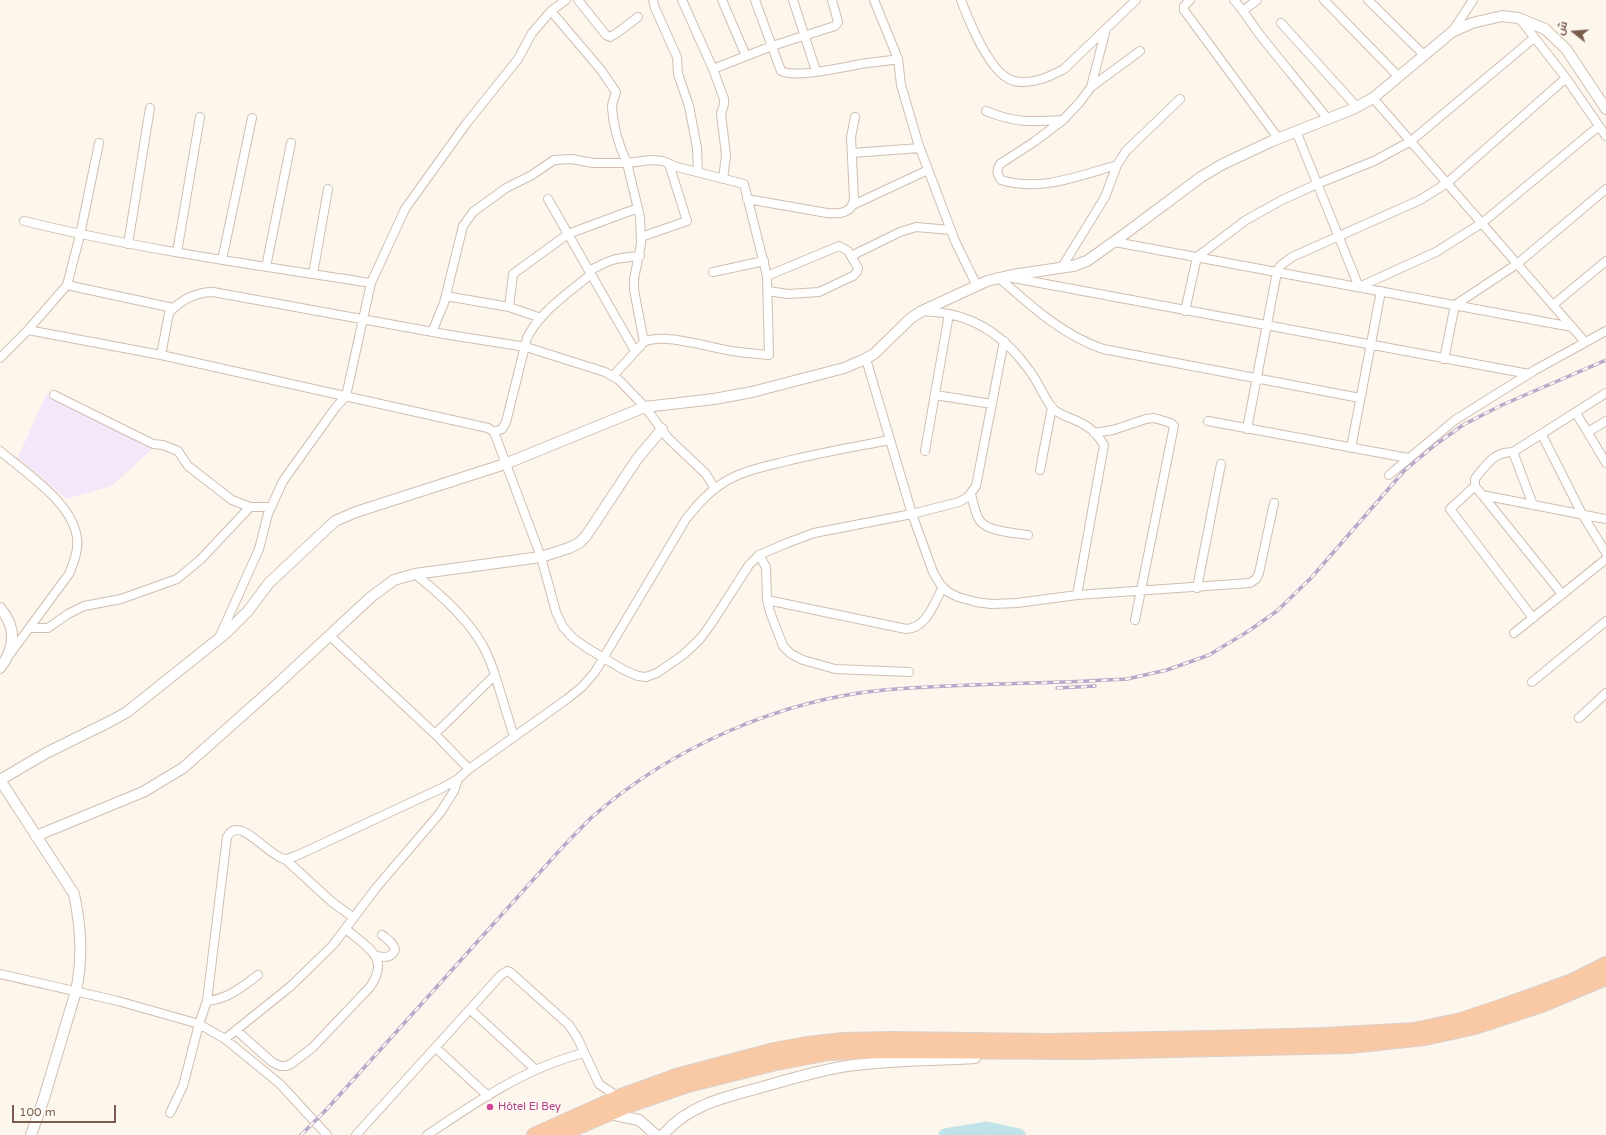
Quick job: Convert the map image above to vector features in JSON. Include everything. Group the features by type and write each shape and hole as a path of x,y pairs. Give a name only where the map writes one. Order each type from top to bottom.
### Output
{"highway":[{"path":"534,1135 618,1097 676,1076 724,1063 807,1044 843,1040 1049,1041 1210,1038 1326,1035 1414,1030 1461,1020 1511,1004 1572,981 1606,964"},
{"path":"559,1135 630,1105 688,1085 776,1063 829,1053 879,1051 1061,1052 1350,1046 1425,1038 1474,1027 1542,1005 1606,978"}],"street":[{"path":"219,639 259,549 271,507 282,481 336,407 346,396 371,283 394,231 414,195 466,124 518,59 532,33 551,11 566,0"},
{"path":"578,0 606,35 610,37 638,16"},
{"path":"654,0 655,8 677,57 678,74 689,106 697,148 698,172"},
{"path":"722,0 746,56"},
{"path":"755,0 781,71 795,74 898,60"},
{"path":"793,0 816,71"},
{"path":"713,68 838,24 832,0"},
{"path":"874,0 898,60 902,85 920,148 951,230 977,286"},
{"path":"961,0 967,18 996,68 1005,76 1013,80 1026,82 1038,80 1064,68 1136,0"},
{"path":"1190,0 1184,6 1184,10 1278,138"},
{"path":"1234,0 1244,10 1256,30 1327,118"},
{"path":"1244,10 1257,0"},
{"path":"1324,0 1398,76"},
{"path":"1452,32 1473,0"},
{"path":"685,1 713,68 725,103 722,109 726,154 723,179"},
{"path":"1371,1 1424,55"},
{"path":"551,11 601,70 616,92 612,105 614,126 620,149 627,163 640,217 640,256 634,279 634,290 644,342"},
{"path":"31,1135 42,1105 76,991 79,977 81,948 74,894 1,783 46,753 127,712 219,639 248,611 280,571 335,521 356,512 505,464 645,408 714,399 752,392 844,368 866,359 874,354 911,318 922,311 977,286 1001,277 1073,266 1087,261 1115,242 1201,177 1242,154 1373,98 1452,32 1472,23 1502,16 1518,18 1531,22 1545,29 1566,49 1606,108"},
{"path":"1518,18 1566,78 1606,136"},
{"path":"1281,23 1357,106"},
{"path":"1091,86 1106,28"},
{"path":"1185,311 1197,257 1246,220 1282,200 1374,161 1411,141 1534,38"},
{"path":"1117,165 1068,179 1042,184 1012,184 1001,180 997,174 997,169 1000,164 1034,142 1063,120 1080,102 1091,86 1140,51"},
{"path":"1247,428 1276,272 1280,266 1292,257 1420,200 1447,183 1566,78"},
{"path":"1373,98 1585,342"},
{"path":"1062,267 1105,197 1117,165 1126,150 1180,99"},
{"path":"128,244 150,108"},
{"path":"986,111 1014,121 1030,122 1063,120"},
{"path":"177,252 200,117"},
{"path":"853,205 851,137 855,117"},
{"path":"222,260 252,118"},
{"path":"1359,287 1436,252 1482,223 1599,126"},
{"path":"1296,130 1359,287"},
{"path":"0,358 28,330 67,285 80,235 99,143"},
{"path":"266,267 291,143"},
{"path":"852,153 920,148"},
{"path":"432,332 446,296 463,226 474,212 506,188 532,175 554,160 572,159 593,163 627,163 651,160 744,184 767,276 769,355 732,351 670,339 656,338 644,342 613,376"},
{"path":"641,237 687,221 669,164"},
{"path":"747,199 802,210 837,214 845,212 853,205 928,170"},
{"path":"313,274 328,189"},
{"path":"1444,359 1455,305 1517,264 1606,189"},
{"path":"548,199 635,351"},
{"path":"509,307 513,274 568,234 638,208"},
{"path":"24,221 80,235 128,244 371,283"},
{"path":"851,256 900,232 916,227 951,230"},
{"path":"1115,242 1572,327"},
{"path":"767,276 839,246 848,251 858,265 857,272 853,276 819,292 788,294 768,291"},
{"path":"494,432 502,429 506,422 528,338 533,327 590,273 609,260 640,256"},
{"path":"713,272 764,261"},
{"path":"1553,305 1606,261"},
{"path":"1001,277 1529,374"},
{"path":"1001,277 1034,309 1058,327 1090,345 1103,349 1360,398"},
{"path":"67,285 173,308"},
{"path":"1351,448 1381,291"},
{"path":"161,355 169,313 173,308 201,292 213,292 363,320 526,347 605,372 619,380 645,408 668,438 706,474 715,489"},
{"path":"446,296 509,307 541,318"},
{"path":"922,311 949,314 976,322 995,333 1004,341 1029,370 1052,407 1063,415 1084,424 1100,438 1104,445 1077,595"},
{"path":"925,451 949,314"},
{"path":"28,330 161,355 488,428 494,432 541,556 556,612 563,627 573,638 604,658 624,670 638,676 646,677 657,673 683,655 700,639 745,572 759,555 787,542 814,533 912,514 959,502 968,497 976,486 1004,341"},
{"path":"1389,475 1455,420 1529,374 1606,331"},
{"path":"866,359 912,514 933,572 940,584 948,592 958,597 991,604 1017,603 1077,595 1140,592 1250,583 1256,579 1259,573 1274,503"},
{"path":"1562,594 1475,486 1475,480 1497,454 1513,452 1606,393"},
{"path":"935,395 992,404"},
{"path":"54,396 153,444 164,445 178,451 188,466 232,500 250,507 271,507"},
{"path":"1040,470 1052,407"},
{"path":"1576,413 1606,463"},
{"path":"1094,433 1113,430 1146,419 1154,418 1172,423 1174,426 1135,620"},
{"path":"1208,421 1408,458"},
{"path":"1588,432 1606,421"},
{"path":"36,836 143,792 183,768 382,588 394,580 415,574 541,556 569,548 579,543 586,536 637,459 662,429"},
{"path":"1542,435 1582,514 1606,553"},
{"path":"286,859 296,856 410,803 458,779 469,769 545,716 582,687 595,672 604,658 686,519 699,503 715,489 738,476 769,466 822,453 890,440"},
{"path":"0,451 51,494 63,507 76,533 76,552 69,574 0,668"},
{"path":"1513,452 1532,505"},
{"path":"1197,588 1221,464"},
{"path":"1475,486 1450,509 1534,618"},
{"path":"971,494 980,521 988,527 1028,535"},
{"path":"1482,495 1606,519"},
{"path":"30,628 48,628 68,614 84,606 121,599 177,579 200,560 250,507"},
{"path":"759,555 766,567 767,600 770,612 783,646 791,654 804,660 835,669 909,672"},
{"path":"1514,633 1606,559"},
{"path":"415,574 458,613 482,645 495,675 514,737"},
{"path":"767,600 906,629 913,629 925,620 943,587"},
{"path":"0,608 10,623 12,633 8,656"},
{"path":"1532,682 1606,621"},
{"path":"330,636 435,734 469,769"},
{"path":"435,734 495,675"},
{"path":"1579,718 1606,693"},
{"path":"225,1039 291,986 333,945 376,888 440,813 454,791 458,779"},
{"path":"170,1113 183,1086 207,1001 227,837 230,833 235,830 241,830 251,835 274,855 286,859 332,902 354,918"},
{"path":"236,1030 272,1062 280,1066 291,1064 312,1048 370,987 379,970 376,956 346,929"},
{"path":"376,956 386,958 395,950 392,943 382,935"},
{"path":"356,1135 471,1010 500,976 507,971 510,972 574,1031 599,1084 618,1097"},
{"path":"0,974 76,991 200,1024 225,1039 280,1084 327,1135"},
{"path":"207,1001 219,1000 238,991 258,975"},
{"path":"471,1010 535,1069"},
{"path":"436,1048 488,1096"},
{"path":"427,1135 488,1096 535,1069 584,1052"},
{"path":"663,1135 670,1126 685,1114 701,1106 735,1094 841,1067 1061,1052"},
{"path":"608,1114 639,1120 656,1135"}],"shaded area":[{"path":"47,393 153,448 112,486 66,499 18,457"}],"waterway":[{"path":"945,1135 987,1128 1019,1135"}],"railway":[{"path":"301,1135 326,1110 559,851 591,818 622,793 655,770 691,749 728,732 766,716 805,704 884,690 1127,679 1167,670 1209,655 1247,632 1277,611 1311,578 1404,471 1435,445 1463,425 1502,405 1606,360"},
{"path":"1057,688 1095,686"}],"place":[{"name":"Hôtel El Bey","path":"490,1107"}]}
